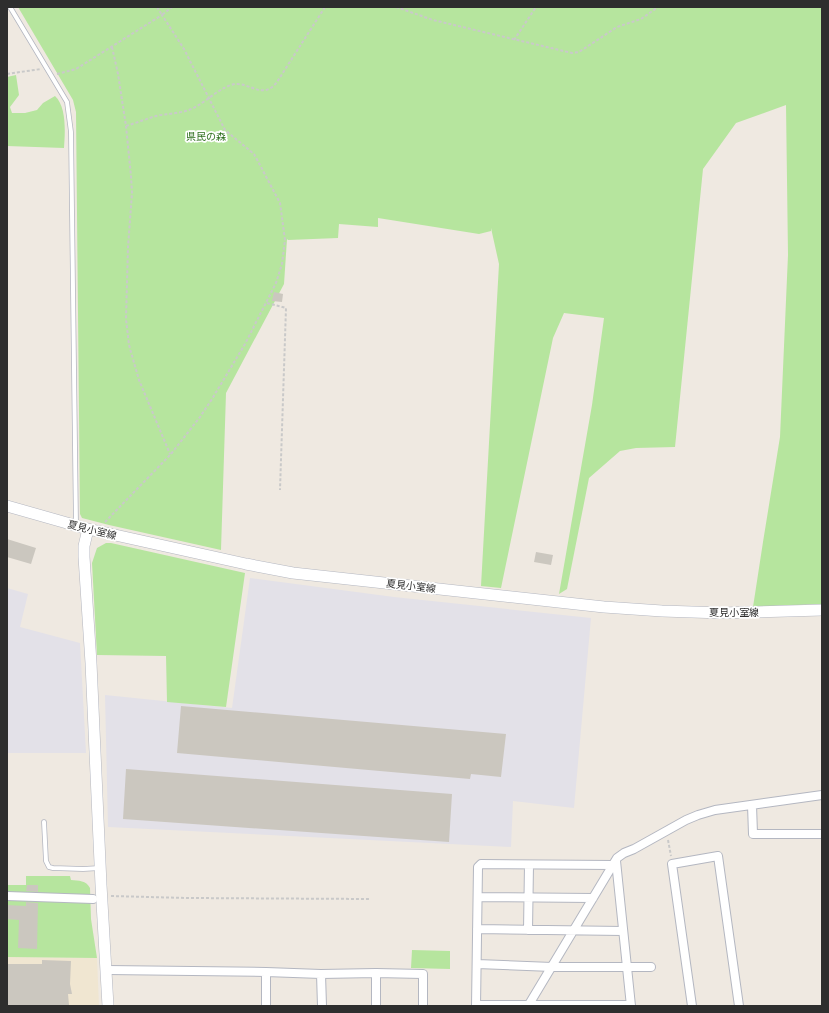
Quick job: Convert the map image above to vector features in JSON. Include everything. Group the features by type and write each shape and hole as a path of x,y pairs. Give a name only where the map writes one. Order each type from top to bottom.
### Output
{"main road":[{"name":"夏見小室線","path":"7,506 88,529 246,564 292,572 604,607 722,613 822,610"},
{"path":"88,529 84,546 84,557 91,663 100,868 97,898 107,970 108,1006"}],"street":[{"path":"528,1005 614,863 624,853 686,820 715,810 822,795"},
{"path":"752,805 753,834 822,834"},
{"path":"692,1006 672,864 718,856 739,1006"},
{"path":"614,863 631,1006 476,1006 478,867 481,864 529,865 614,863"},
{"path":"528,930 529,865"},
{"path":"7,896 97,898"},
{"path":"478,897 594,898"},
{"path":"477,929 623,931"},
{"path":"477,964 552,967 651,967"},
{"path":"107,970 321,974 423,974 424,1006"},
{"path":"266,972 266,1006"},
{"path":"376,973 376,1006"},
{"path":"321,974 322,1006"}],"lane":[{"path":"10,7 48,68 67,102 71,132 76,526"},
{"path":"44,822 46,861 49,867 83,870 100,868"}],"path":[{"path":"103,524 171,454 212,399 245,344 276,283 282,264 285,240 280,204 254,154 225,130 184,49 157,7"},
{"path":"52,75 76,69 162,15 172,7"},
{"path":"126,126 156,116 184,113 236,84 259,90 267,90 271,88 277,82 326,7"},
{"path":"396,7 433,20 572,54 579,52 617,27 641,19 658,7"},
{"path":"514,40 536,7"},
{"path":"112,47 126,126 132,193 128,247 126,319 129,346 139,380 171,454"},
{"path":"7,74 48,68"},
{"path":"267,302 286,308 280,490"},
{"path":"665,831 672,864"},
{"path":"97,898 369,899"}],"shaded area":[{"path":"250,578 394,597 591,618 574,808 513,801 511,847 108,827 105,695 232,708"},
{"path":"7,588 28,594 20,627 80,643 86,753 7,753"},
{"path":"7,957 97,958 99,1006 7,1006"}],"green space":[{"name":"県民の森","path":"18,7 822,7 822,604 753,607 780,437 788,255 786,105 736,123 703,169 675,447 636,448 620,451 589,478 567,589 559,594 592,405 604,318 564,313 553,338 501,588 481,586 499,264 491,228 491,231 479,234 378,218 378,227 339,224 338,238 287,239 284,284 226,393 221,550 82,518 80,514 76,112 73,100"},
{"path":"16,75 19,95 10,107 12,113 25,113 37,110 43,103 55,96 62,107 65,128 64,148 7,146 7,77"},
{"path":"106,543 245,573 226,707 167,702 166,656 97,655 92,563 97,548"},
{"path":"26,876 70,876 71,880 82,881 88,885 90,888 91,919 97,958 7,957 7,885 26,885"},
{"path":"412,950 450,951 450,969 411,968"}],"building":[{"path":"274,292 283,294 282,302 272,301"},
{"path":"7,539 36,548 31,564 7,557"},
{"path":"536,552 553,555 551,565 534,562"},
{"path":"181,706 506,734 501,777 471,774 470,779 177,753"},
{"path":"126,769 452,794 449,842 123,819"},
{"path":"27,885 38,885 38,892 26,891"},
{"path":"26,902 38,903 37,949 18,948 19,920 7,919 7,905 26,906"},
{"path":"42,960 71,961 70,984 72,994 68,994 69,1005 7,1005 7,964 42,964"}]}
